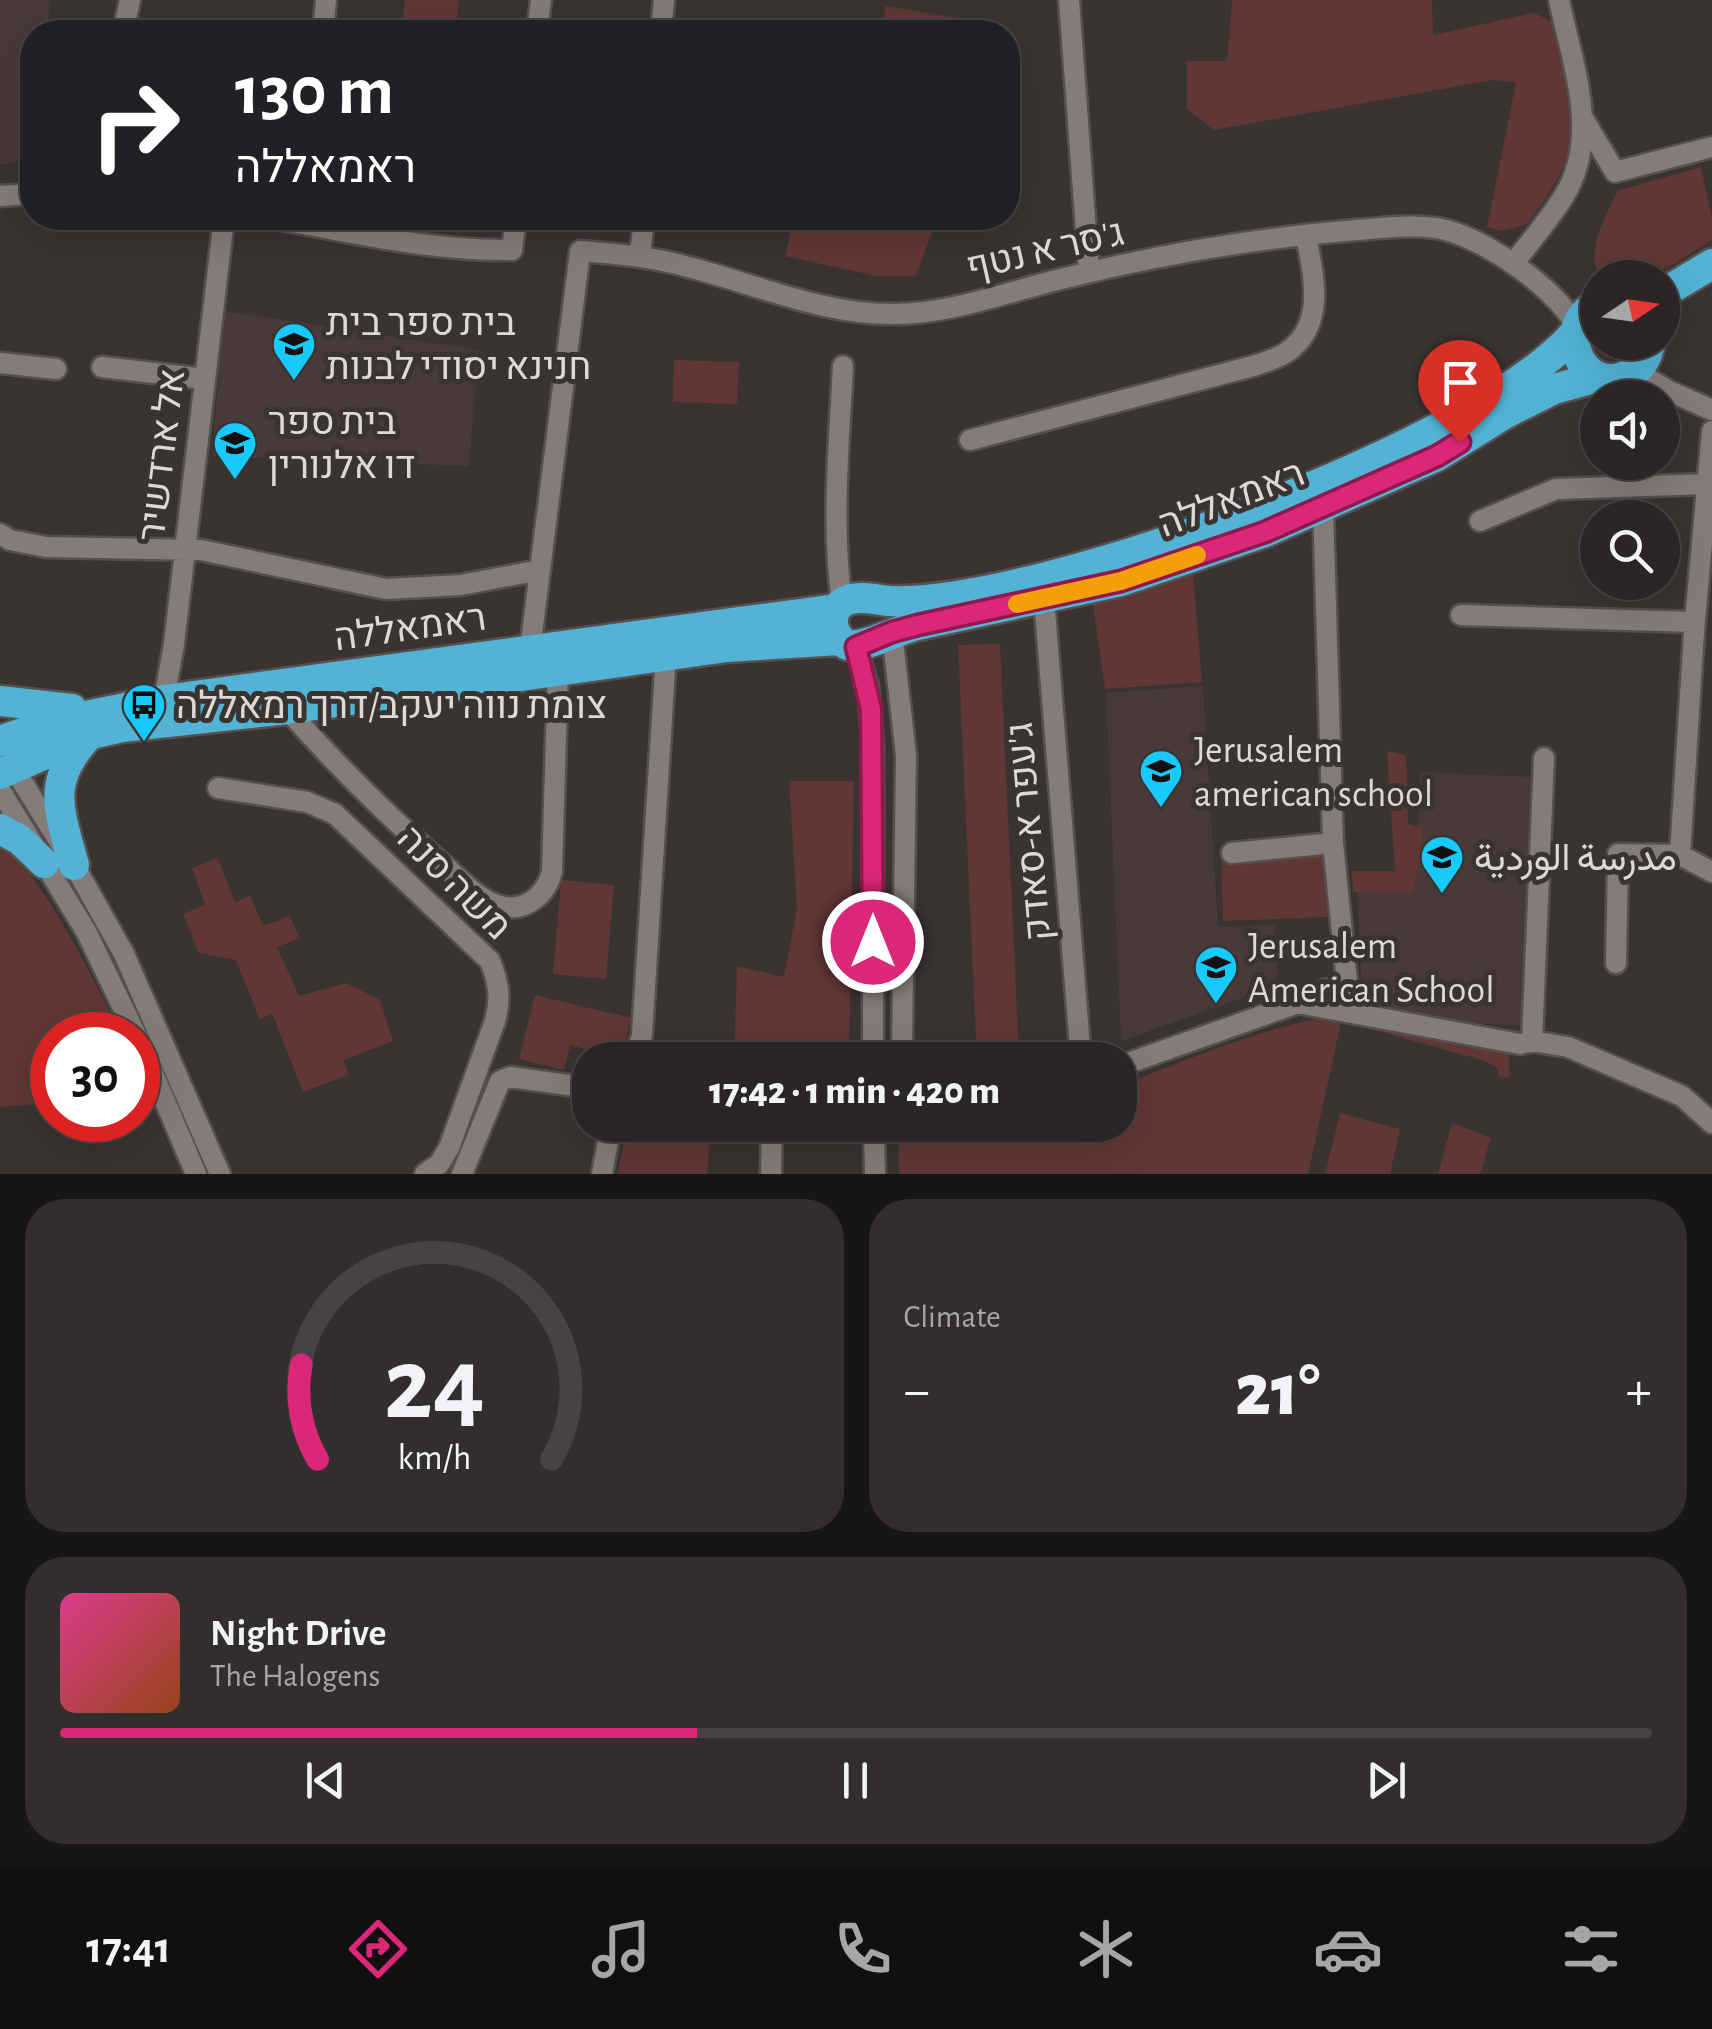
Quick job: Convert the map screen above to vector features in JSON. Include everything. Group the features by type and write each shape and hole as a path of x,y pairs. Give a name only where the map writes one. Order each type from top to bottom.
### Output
{"highway":[{"path":"1680,286 1712,264"},
{"name":"ראמאללה","path":"3,764 95,723 164,700 847,604 932,598 1038,580 1093,565 1265,505 1414,441 1539,365 1580,323"},
{"path":"1580,349 1578,360 1598,377"},
{"path":"1636,371 1644,360"},
{"name":"ראמאללה","path":"95,723 287,709 727,646 865,640 1121,581 1265,532 1437,456 1506,413 1554,389 1636,371"},
{"path":"872,603 880,617 880,627 865,640 832,625 847,604 872,603"},
{"path":"0,701 95,723 70,756 58,792 74,866"},
{"path":"0,830 20,840 44,863"}],"street":[{"path":"1070,0 1090,272"},
{"path":"1512,264 1566,194 1581,148 1584,120 1559,0"},
{"path":"1584,120 1615,172 1712,147"},
{"name":"ג'סר א נטף","path":"530,650 580,252 640,255 802,300 868,314 896,314 947,307 1090,272 1306,235 1392,227 1436,228 1466,237 1512,264 1568,311 1580,315"},
{"name":"אל ארדשיר","path":"164,700 223,230"},
{"path":"351,230 441,248 512,250 514,230"},
{"path":"640,255 643,230"},
{"path":"970,440 1258,364 1287,352 1314,316 1314,277 1306,235"},
{"path":"1553,297 1580,311"},
{"path":"0,364 56,369"},
{"path":"842,366 836,564 847,604"},
{"path":"102,367 205,379"},
{"path":"1636,371 1712,410"},
{"path":"1680,855 1712,431"},
{"path":"1480,521 1556,489 1706,484"},
{"path":"1323,506 1333,844 1350,1012"},
{"path":"0,534 10,540 46,547 185,548 386,589 461,584 540,570"},
{"name":"ג'עפר א-סאדק","path":"1044,598 1080,1042"},
{"path":"1462,615 1695,622"},
{"path":"865,640 873,746 873,1042"},
{"path":"865,640 906,756 902,1042"},
{"path":"640,1042 666,654"},
{"path":"287,709 373,802 474,891 496,905 517,907 538,898 548,886 552,872 558,670"},
{"path":"1532,1041 1544,758"},
{"path":"3,764 44,863 104,964 126,1012"},
{"path":"3,764 74,866 135,977 220,1174"},
{"name":"משה סנה","path":"218,788 307,802 335,814 490,961 500,1000 495,1022 449,1148 439,1164 425,1174"},
{"path":"1232,853 1333,844"},
{"path":"1616,963 1618,854 1680,855 1712,872"},
{"path":"1137,1060 1298,1003 1324,990 1346,986"},
{"path":"1298,1003 1520,1044 1532,1041 1568,1047 1682,1096 1712,1123"},
{"path":"462,1174 500,1080 510,1077 572,1086"},
{"path":"160,1090 196,1174"},
{"path":"602,1174 608,1142"},
{"path":"771,1174 772,1142"},
{"path":"875,1142 876,1174"}],"shaded area":[{"path":"0,0 50,0 48,20 20,20 20,161 0,165"},
{"path":"405,0 459,0 457,20 402,20"},
{"path":"1232,0 1432,0 1433,35 1534,13 1555,23 1567,78 1571,134 1555,184 1528,224 1501,231 1487,227 1516,82 1492,80 1214,130 1187,109 1187,61 1227,61"},
{"path":"886,6 969,20 883,20"},
{"path":"1701,167 1712,219 1712,239 1680,260 1595,260 1596,244 1617,191"},
{"path":"791,230 933,230 916,276 876,276 785,256"},
{"path":"224,311 479,350 469,466 212,456"},
{"path":"674,360 739,362 737,404 673,402"},
{"path":"1193,572 1202,682 1105,689 1092,598"},
{"path":"1000,644 1018,1042 976,1042 958,645"},
{"name":"Jerusalem american school","path":"1203,686 1218,927 1275,925 1278,985 1121,1041 1106,693"},
{"path":"1387,751 1406,755 1408,824 1423,828 1414,893 1353,892 1352,871 1395,871"},
{"name":"مدرسة الوردية","path":"1420,772 1530,777 1523,1025 1363,1021 1357,884 1416,884"},
{"path":"789,781 854,781 849,1042 735,1042 737,966 784,977 797,908"},
{"path":"0,848 15,858 50,902 110,1012 30,1012 30,1105 0,1107"},
{"path":"1326,854 1330,917 1223,921 1221,857"},
{"path":"218,858 235,903 250,895 263,926 290,916 300,938 277,947 299,996 346,983 380,1000 393,1041 344,1060 348,1075 303,1092 272,1013 260,1020 236,960 199,953 183,914 205,905 192,868"},
{"path":"561,880 614,885 606,979 553,974"},
{"path":"535,995 631,1018 626,1042 572,1042 564,1070 519,1059"},
{"path":"1320,1018 1341,1022 1308,1174 899,1174 898,1142 1137,1142 1137,1079"},
{"path":"1358,1018 1509,1051 1509,1078 1499,1076 1497,1067 1482,1060 1353,1024"},
{"path":"1340,1113 1400,1129 1390,1174 1325,1174"},
{"path":"1452,1123 1491,1138 1480,1174 1438,1174"},
{"path":"624,1142 710,1142 707,1174 618,1174"}],"slow traffic":[{"path":"1017,604 1121,581 1197,555"}],"place":[{"name":"בית ספר בית חנינא יסודי לבנות","path":"294,382"},
{"name":"בית ספר דו אלנורין","path":"235,481"},
{"name":"צומת נווה יעקב/דרך רמאללה","path":"144,743"},
{"name":"Jerusalem american school","path":"1161,809"},
{"name":"مدرسة الوردية","path":"1442,895"},
{"name":"Jerusalem American School","path":"1216,1005"}],"route":[{"path":"873,942 871,709 856,647 918,625 1121,581 1265,532 1437,456 1460,442"}]}
